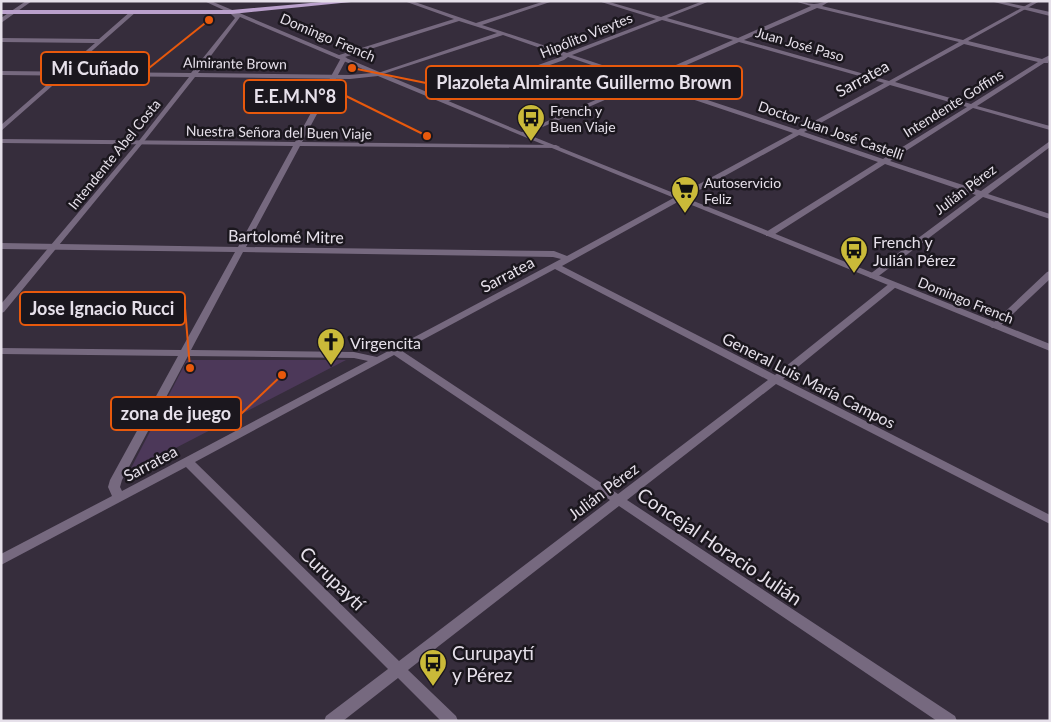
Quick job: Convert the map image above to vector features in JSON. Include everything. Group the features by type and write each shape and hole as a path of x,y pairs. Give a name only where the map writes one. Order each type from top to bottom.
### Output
{"main road":[{"path":"1,12 232,12 358,1"}],"street":[{"path":"1,21 30,1"},
{"name":"Domingo French","path":"206,1 444,102 1050,348"},
{"name":"Doctor Juan José Castelli","path":"406,1 1050,217"},
{"path":"475,25 551,1"},
{"name":"Juan José Paso","path":"600,1 1050,128"},
{"path":"796,1 1048,60"},
{"path":"522,134 828,1"},
{"path":"992,1 1050,14"},
{"name":"Sarratea","path":"1,560 569,259 1038,1"},
{"name":"Hipólito Vieytes","path":"444,102 704,2"},
{"path":"1,129 133,12"},
{"name":"Intendente Abel Costa","path":"1,310 194,76 238,18 232,12"},
{"path":"119,498 114,487 116,480 296,144 334,77 341,57 459,19"},
{"name":"Almirante Brown","path":"1,73 361,77 378,74 501,34"},
{"path":"1,40 100,41"},
{"name":"Intendente Goffins","path":"769,234 973,105 1048,60"},
{"name":"Nuestra Señora del Buen Viaje","path":"1,141 556,147"},
{"name":"Julián Pérez","path":"873,276 1050,144"},
{"name":"Bartolomé Mitre","path":"1,246 554,254 569,259"},
{"name":"General Luis María Campos","path":"556,266 1050,520"},
{"path":"995,326 1050,274"},
{"name":"Julián Pérez","path":"331,721 776,379 893,285"},
{"path":"1,351 354,355 379,360"},
{"name":"Concejal Horacio Julián","path":"396,352 950,721"},
{"name":"Curupaytí","path":"188,462 451,721"}],"shaded area":[{"path":"187,360 346,360 129,472"}],"place":[{"name":"Mi Cuñado","path":"209,20"},
{"name":"Plazoleta Almirante Guillermo Brown","path":"352,68"},
{"name":"E.E.M.N°8","path":"427,136"},
{"name":"French y Buen Viaje","path":"531,142"},
{"name":"Autoservicio Feliz","path":"685,214"},
{"name":"French y Julián Pérez","path":"854,274"},
{"name":"Virgencita","path":"331,366"},
{"name":"Jose Ignacio Rucci","path":"190,368"},
{"name":"zona de juego","path":"282,375"},
{"name":"Curupaytí y Pérez","path":"433,687"}]}
